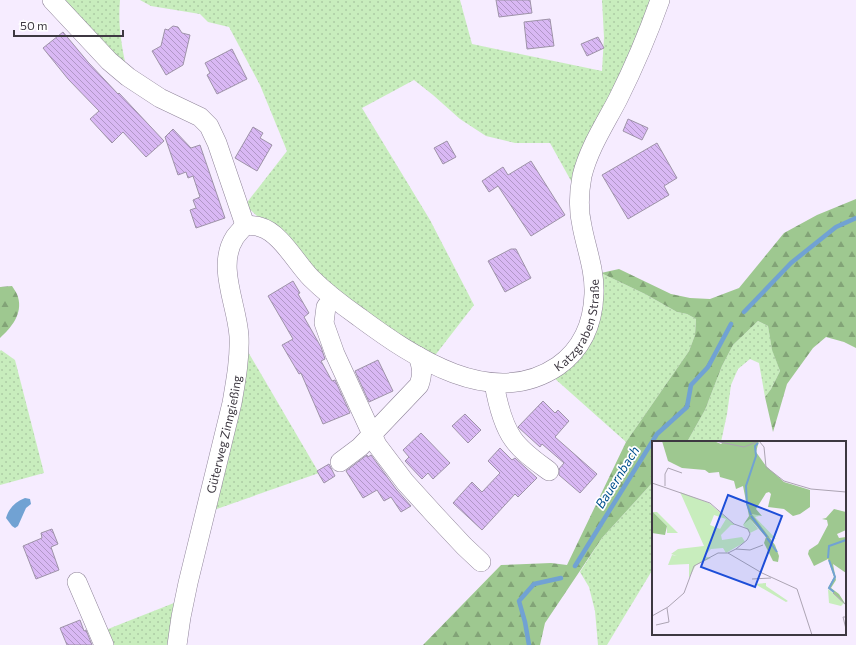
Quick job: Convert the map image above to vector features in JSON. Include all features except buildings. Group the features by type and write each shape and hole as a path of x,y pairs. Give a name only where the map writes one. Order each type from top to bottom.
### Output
{"street":[{"path":"52,0 108,61 135,83 160,98 200,117 209,126 217,143 245,225"},
{"name":"Katzgraben Straße","path":"245,225 260,227 272,233 311,278 332,298 394,342 432,365 460,376 502,384 535,378 552,370 567,360 577,348 586,334 592,312 594,292 592,268 582,225 579,203 583,174 594,142 631,72 660,0"},
{"name":"Güterweg Zinngießing","path":"177,645 188,583 232,403 237,372 239,334 227,266 229,252 235,237 245,225"},
{"path":"332,298 326,307 324,323 335,354 377,445 405,482 444,526 481,562"},
{"path":"340,462 360,447 419,385 422,377 421,365 418,356"},
{"path":"494,383 496,397 514,440 522,449 549,471"},
{"path":"76,582 104,645"}],"green space":[{"path":"60,0 120,0 120,33 126,66"},
{"path":"140,0 460,0 472,44 602,71 604,37 602,0 655,0 575,188 550,143 515,143 486,136 460,119 414,80 362,108 430,220 474,305 433,358 331,288 268,221 257,216 245,205 287,151 260,85 229,27 208,22 200,14 151,6"},
{"path":"856,199 856,348 844,342 826,337 813,348 787,384 773,432 765,397 780,371 772,350 768,326 758,321 733,345 722,366 705,410 688,441 652,441 652,483 602,538 545,623 540,645 423,645 501,565 551,563 567,565 626,442 689,351 695,335 696,319 687,314 677,312 645,294 601,273 619,269 671,294 690,298 710,299 739,288 784,233 817,215"},
{"path":"601,273 645,294 677,312 687,314 696,319 695,335 689,351 626,442 553,377 565,369"},
{"path":"12,286 18,297 19,309 12,325 0,338 0,287"},
{"path":"758,321 768,326 772,349 780,371 765,397 759,363 750,359 738,369 731,385 721,441 688,441 705,410 722,366 733,345"},
{"path":"244,345 319,473 211,511"},
{"path":"1,350 15,360 44,473 0,485 0,351"},
{"path":"652,483 652,571 607,645 598,645 595,611 589,587 580,572 602,538"},
{"path":"179,601 170,645 108,645 103,631"}],"water":[{"path":"25,498 30,499 31,504 26,508 18,526 15,528 6,518 13,506 18,501"}],"waterway":[{"name":"Bauernbach","path":"744,312 791,263 836,227 856,218"},
{"name":"Bauernbach","path":"653,441 657,434 687,407 691,385 708,367 731,324"},
{"name":"Bauernbach","path":"575,566 652,442"},
{"name":"Bauernbach","path":"529,645 519,601 534,584 561,578"}]}
